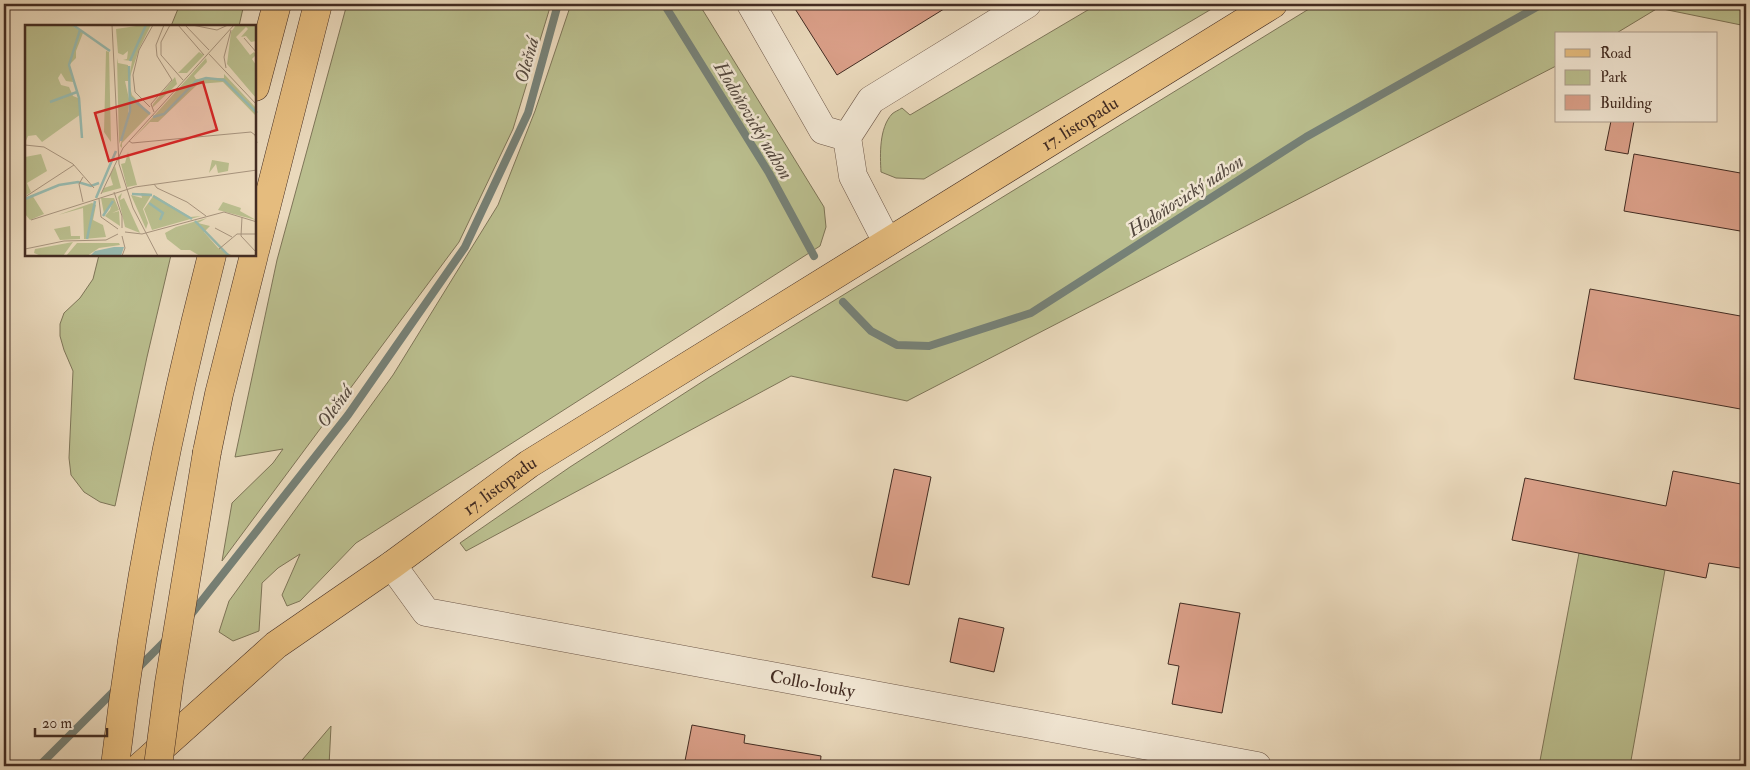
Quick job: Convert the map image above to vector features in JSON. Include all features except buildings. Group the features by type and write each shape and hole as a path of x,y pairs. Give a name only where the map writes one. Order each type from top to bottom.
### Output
{"main road":[{"path":"256,83 277,4"},
{"path":"256,246 318,4"},
{"name":"17. listopadu","path":"141,766 276,645 392,565 530,464 1273,4"},
{"path":"115,766 132,638 156,499 181,382 212,256"},
{"path":"158,766 169,683 207,452 219,394 254,256"}],"street":[{"path":"751,4 822,130 848,138"},
{"path":"887,242 853,176 848,138 871,100 1027,4"},
{"name":"Collo-louky","path":"392,565 426,612 1257,766"}],"green space":[{"path":"180,4 244,4 239,25 171,25"},
{"path":"347,4 551,4 513,129 459,242 222,561 232,503 273,463 283,449 235,457 277,260"},
{"path":"571,4 699,4 824,207 826,227 820,246 356,543 300,601 287,606 282,595 300,554 278,568 262,583 259,631 233,641 219,632 229,601 393,375 498,205 535,111"},
{"path":"1098,4 1220,4 924,179 896,178 881,172 883,134 888,120 893,113 902,108 910,115"},
{"path":"1317,4 1746,4 1746,26 1658,8 1618,32 1555,32 1555,67 907,401 791,376 466,551 460,543 570,467 708,378"},
{"path":"99,256 171,256 115,506 100,502 84,492 71,475 69,458 73,371 60,336 60,324 64,313 80,298 93,279"},
{"path":"1579,553 1665,570 1630,766 1539,766"},
{"path":"331,726 329,766 297,766"}],"waterway":[{"name":"Olešná","path":"189,617 348,415 465,247 528,113 558,4"},
{"name":"Hodoňovický náhon","path":"664,4 769,173 814,256"},
{"name":"Hodoňovický náhon","path":"843,302 871,331 897,345 929,346 1031,313 1306,137 1542,4"},
{"name":"Olešná","path":"136,670 167,639"},
{"name":"Olešná","path":"39,766 117,688"}]}
